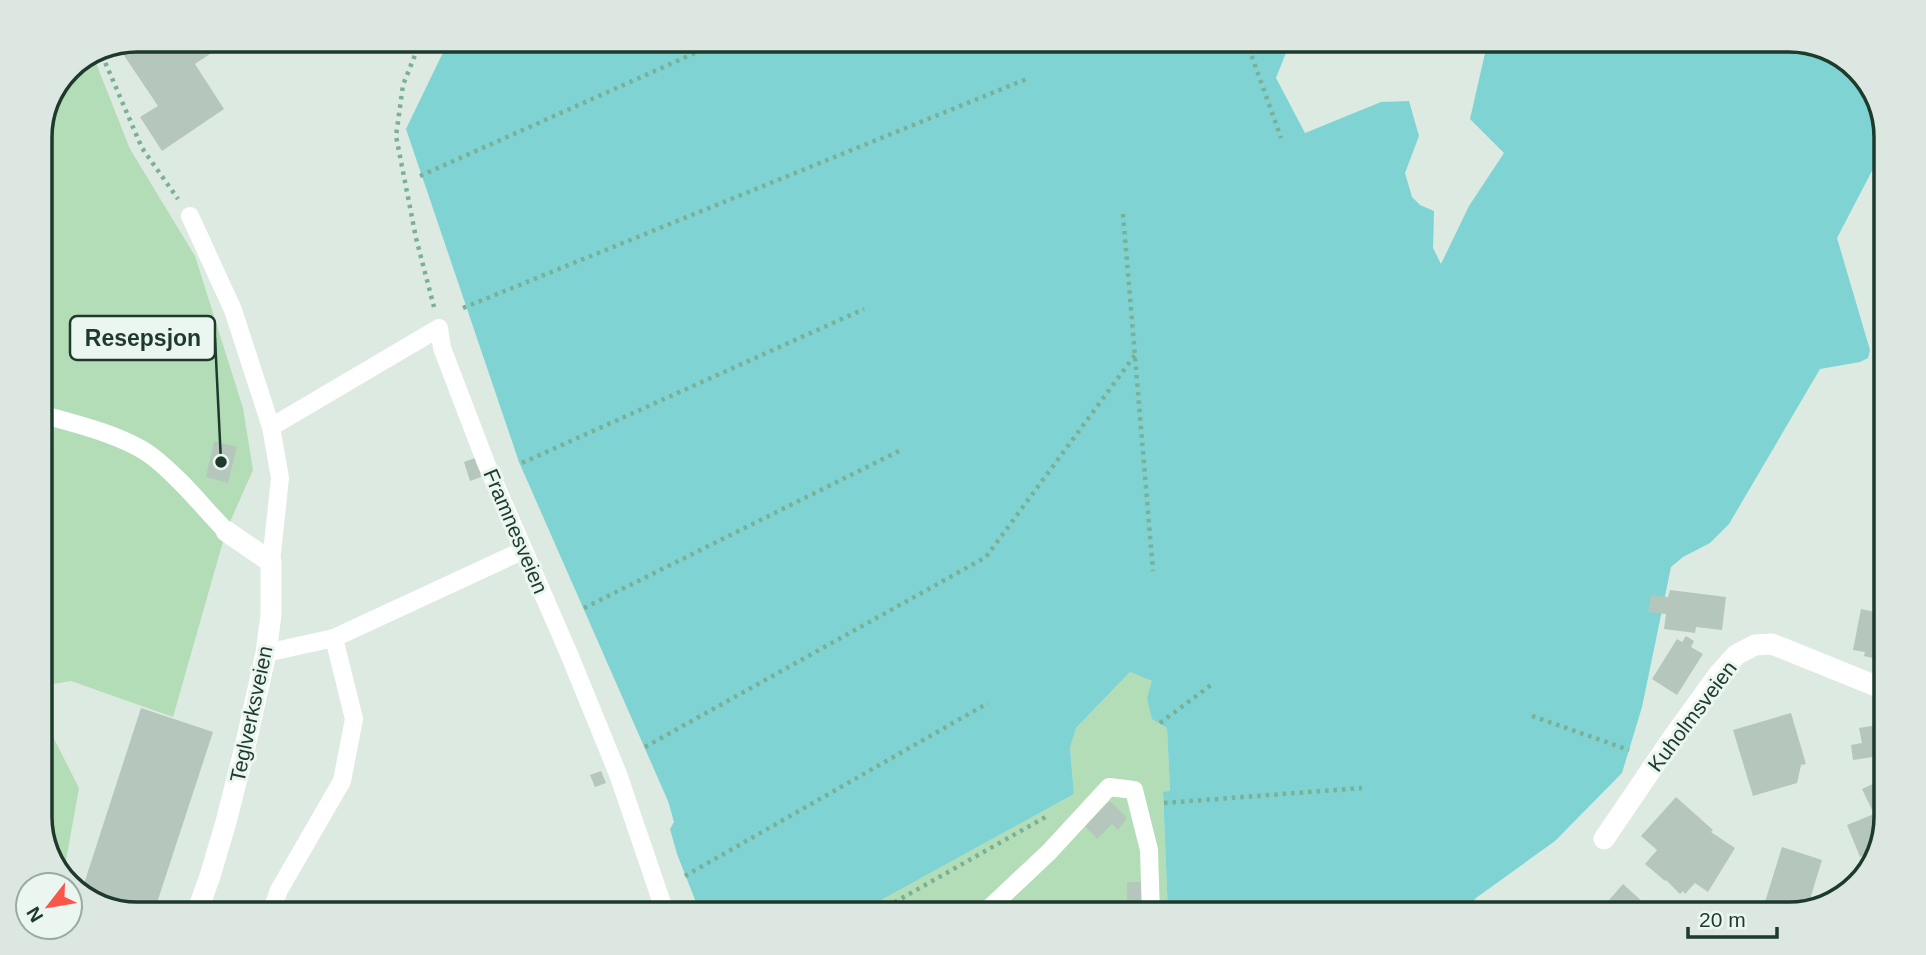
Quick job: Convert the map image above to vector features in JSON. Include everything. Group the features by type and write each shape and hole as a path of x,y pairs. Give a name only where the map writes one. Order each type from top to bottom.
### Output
{"street":[{"path":"226,531 271,562"},
{"name":"Teglverksveien","path":"201,902 226,822 266,653 271,615 271,562"},
{"name":"Kuholmsveien","path":"1604,839 1674,736 1736,655 1755,645 1772,644 1874,685"}],"lane":[{"path":"190,216 250,354 271,427 280,478 271,562"},
{"path":"271,427 439,328"},
{"name":"Framnesveien","path":"439,328 442,348 472,425 601,731 661,902"},
{"path":"53,418 84,426 150,454 174,475 226,531"},
{"path":"266,653 334,638 524,550"},
{"path":"275,902 342,781 354,719 334,638"},
{"path":"996,902 1049,852 1109,787 1134,790 1149,850 1151,902"}],"path":[{"path":"416,52 403,85 396,136 416,238 439,328"},
{"path":"420,176 697,52"},
{"path":"1250,52 1281,138"},
{"path":"104,60 142,148 190,216"},
{"path":"463,308 1029,78"},
{"path":"1123,214 1153,571"},
{"path":"522,463 863,309"},
{"path":"645,747 986,557 1135,355"},
{"path":"584,608 901,450"},
{"path":"1160,723 1211,685"},
{"path":"685,876 988,704"},
{"path":"1532,716 1629,750"},
{"path":"1164,803 1362,788"},
{"path":"895,902 1054,812 1090,807"}],"green space":[{"path":"96,64 130,149 195,256 243,408 253,470 226,531 173,717 71,681 53,684 53,132 61,100 81,74"},
{"path":"1130,672 1152,681 1152,718 1167,728 1170,792 1163,793 1167,902 878,902 1074,794 1070,748 1076,728"},
{"path":"53,737 79,788 66,863 54,834"}],"water":[{"path":"443,52 1286,52 1276,78 1305,133 1381,102 1409,101 1419,136 1405,173 1412,197 1420,205 1434,211 1433,248 1441,264 1469,206 1504,153 1470,119 1485,52 1805,54 1826,61 1852,81 1865,100 1872,121 1873,169 1837,238 1870,350 1868,358 1860,362 1820,369 1729,524 1710,543 1683,557 1671,567 1642,707 1622,773 1555,841 1472,902 1167,902 1163,792 1170,791 1167,728 1152,719 1147,698 1152,681 1130,672 1076,728 1070,748 1074,794 878,902 696,902 670,829 674,822 668,801 519,462 406,129"}],"building":[{"path":"213,52 195,64 224,109 162,151 140,117 158,106 123,54"},
{"path":"214,441 237,447 228,483 206,477"},
{"path":"478,457 484,476 470,481 464,462"},
{"path":"1670,590 1726,597 1722,630 1696,627 1695,633 1664,629 1666,614 1648,612 1651,595 1668,597"},
{"path":"1861,609 1874,612 1874,658 1864,656 1865,652 1853,650"},
{"path":"1686,636 1694,641 1691,647 1703,654 1677,695 1652,679 1677,639 1682,642"},
{"path":"141,708 213,732 157,902 121,901 84,883"},
{"path":"1791,713 1806,764 1801,765 1797,783 1753,796 1733,730"},
{"path":"1874,726 1874,757 1853,760 1851,745 1862,743 1859,728"},
{"path":"601,771 606,783 595,787 590,775"},
{"path":"1874,784 1874,814 1862,789"},
{"path":"1676,797 1713,830 1711,832 1735,848 1708,892 1695,883 1685,894 1683,891 1680,894 1645,864 1657,850 1641,836"},
{"path":"1110,801 1127,818 1118,830 1112,824 1097,839 1085,826"},
{"path":"1874,814 1872,834 1865,855 1860,857 1847,825"},
{"path":"1782,847 1822,860 1810,900 1765,902"},
{"path":"1127,882 1144,882 1144,902 1127,902"},
{"path":"1623,884 1643,902 1607,902"}],"place":[{"name":"Resepsjon","path":"221,462"}]}
